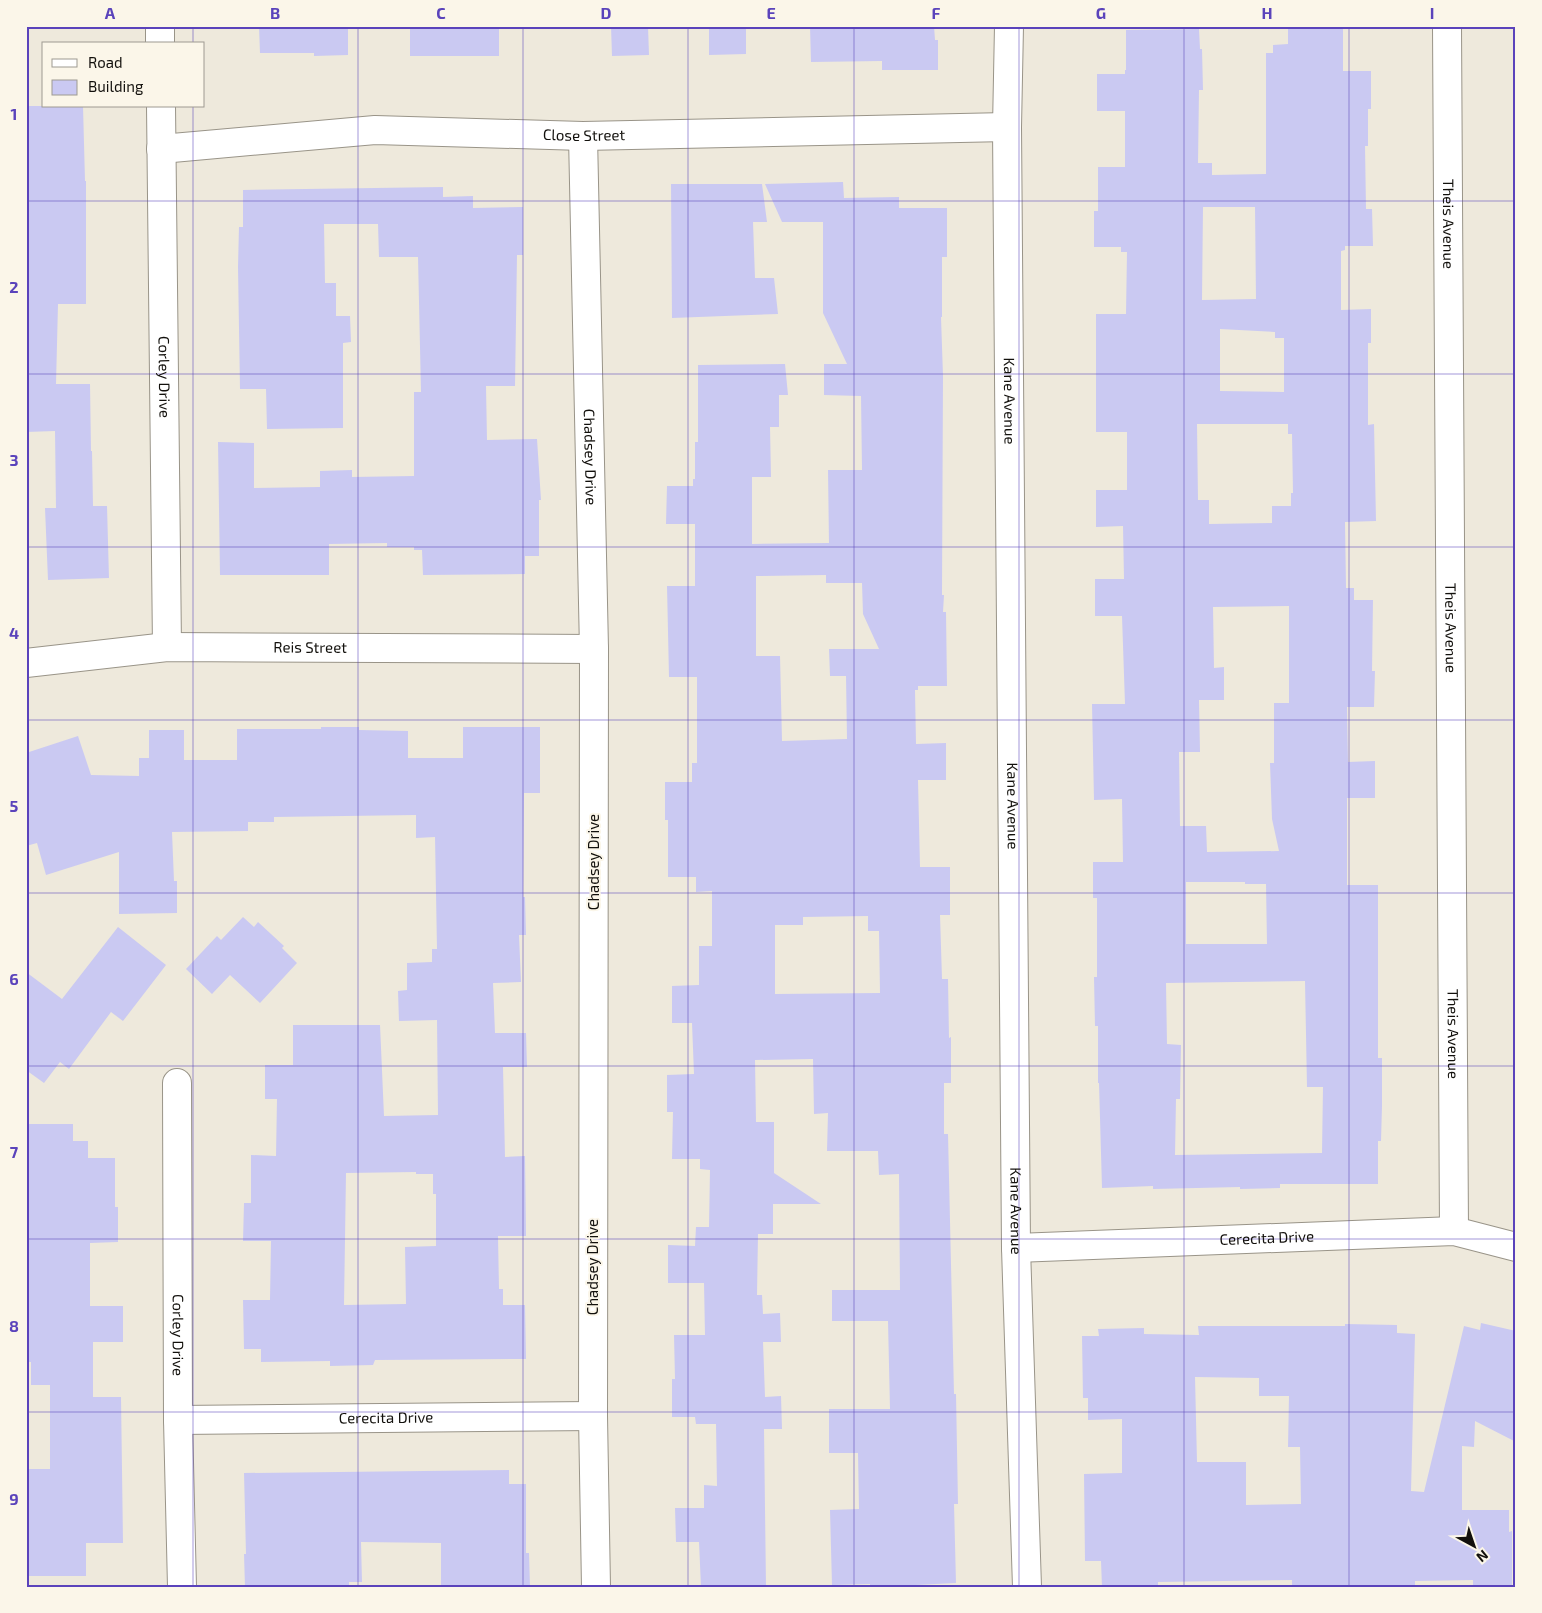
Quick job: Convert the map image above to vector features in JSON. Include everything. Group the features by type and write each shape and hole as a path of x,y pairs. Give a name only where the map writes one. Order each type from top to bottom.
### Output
{"street":[{"path":"160,26 160,42"},
{"name":"Kane Avenue","path":"1009,26 1007,127 1016,1248 1027,1587"},
{"name":"Theis Avenue","path":"1447,26 1454,1230"},
{"name":"Corley Drive","path":"161,108 167,647"},
{"name":"Close Street","path":"161,149 375,130 583,136 1007,127"},
{"name":"Chadsey Drive","path":"583,136 594,649 593,1416 596,1587"},
{"name":"Reis Street","path":"26,663 167,647 594,649"},
{"name":"Corley Drive","path":"177,1084 178,1420 182,1587"},
{"name":"Cerecita Drive","path":"1016,1248 1454,1230 1516,1247"},
{"name":"Cerecita Drive","path":"178,1420 593,1416"}],"building":[{"path":"259,26 348,26 348,55 314,56 314,53 260,53"},
{"path":"410,26 499,26 499,56 410,56"},
{"path":"611,26 648,26 649,55 612,56"},
{"path":"709,26 746,26 746,54 709,55"},
{"path":"810,26 934,26 935,40 938,40 938,70 882,70 882,61 811,62"},
{"path":"1343,27 1343,71 1371,71 1371,109 1368,109 1368,146 1365,146 1366,209 1372,209 1373,246 1345,246 1345,250 1341,251 1341,310 1371,309 1371,343 1368,343 1368,425 1374,424 1376,521 1345,522 1346,588 1354,588 1354,600 1373,600 1372,671 1375,671 1374,707 1347,707 1348,762 1375,761 1375,798 1347,798 1347,885 1378,885 1378,1058 1382,1058 1382,1106 1381,1141 1378,1141 1378,1184 1280,1184 1280,1188 1240,1189 1240,1187 1153,1189 1153,1186 1102,1188 1098,1026 1095,1026 1094,977 1097,977 1097,898 1093,898 1093,862 1123,862 1122,799 1094,800 1092,704 1125,704 1122,616 1095,616 1095,579 1124,579 1123,526 1096,527 1096,490 1127,490 1127,432 1096,432 1096,314 1126,314 1127,252 1121,252 1121,247 1094,247 1094,211 1098,211 1098,167 1125,167 1125,111 1097,111 1097,74 1125,74 1126,30 1199,29 1200,49 1202,49 1203,90 1199,90 1198,163 1212,163 1212,175 1266,174 1266,53 1273,53 1273,45 1288,44 1288,28","holes":["1203,207 1255,207 1256,299 1202,300","1220,329 1275,332 1275,338 1284,338 1284,392 1220,391","1197,424 1288,424 1288,434 1292,434 1293,493 1291,493 1291,506 1272,506 1272,523 1209,524 1209,500 1198,500","1289,606 1289,703 1274,703 1274,763 1270,763 1272,819 1279,851 1207,852 1206,826 1180,826 1179,752 1200,752 1199,700 1224,700 1224,667 1214,668 1213,607","1186,882 1266,884 1267,944 1186,944","1305,981 1307,1087 1323,1087 1322,1153 1175,1155 1176,1099 1180,1099 1181,1045 1167,1044 1166,983"]},
{"path":"26,106 83,108 86,181 86,304 58,304 56,384 90,384 93,506 107,506 109,578 48,580 45,508 56,508 55,431 26,432"},
{"path":"843,182 844,198 899,197 899,208 947,208 947,257 942,257 941,317 943,376 942,595 944,595 943,612 946,612 947,686 918,686 918,690 915,690 916,744 946,743 946,780 918,780 920,867 950,867 950,915 940,915 942,979 948,979 949,1038 951,1037 951,1083 944,1083 944,1134 948,1134 954,1394 956,1394 958,1504 954,1504 956,1583 916,1585 916,1587 870,1587 870,1584 832,1585 830,1510 859,1509 858,1453 829,1453 829,1409 890,1409 888,1321 832,1321 832,1290 900,1290 899,1174 879,1175 878,1151 827,1151 828,1113 814,1114 813,1059 755,1060 756,1122 774,1122 774,1173 821,1204 773,1204 773,1234 758,1234 757,1295 762,1295 763,1314 780,1313 781,1342 763,1342 765,1397 781,1396 782,1429 764,1429 766,1587 701,1587 699,1542 676,1542 675,1508 704,1508 704,1485 717,1486 716,1424 696,1424 695,1417 672,1417 672,1379 675,1379 674,1335 705,1335 704,1283 668,1283 668,1245 695,1246 696,1227 709,1227 710,1170 700,1169 700,1159 672,1159 673,1112 667,1112 667,1075 694,1074 692,1023 672,1023 672,986 699,985 699,946 712,946 712,891 696,892 696,877 668,877 668,820 665,820 665,782 692,782 692,763 697,763 697,677 669,677 667,586 695,586 695,524 666,524 667,486 693,486 693,479 695,479 695,442 698,442 698,365 785,364 788,395 779,395 779,427 770,427 771,477 752,477 752,544 829,543 828,470 862,470 861,396 824,395 824,364 847,364 823,313 823,222 782,222 765,184","holes":["826,575 826,583 862,583 863,614 879,649 829,649 830,676 846,676 847,739 782,741 780,656 756,656 756,576","868,916 868,931 879,931 880,993 775,994 775,925 803,925 803,917"]},
{"path":"671,184 762,184 767,222 753,222 755,278 774,278 778,314 672,318"},
{"path":"443,187 443,197 473,196 473,208 523,207 523,255 517,255 515,386 486,386 487,440 537,439 541,500 539,500 539,556 525,556 525,574 423,575 422,550 414,550 414,547 387,547 387,543 329,544 329,575 220,575 218,442 254,443 254,488 320,487 320,471 352,470 352,477 414,476 414,392 421,392 418,257 379,257 378,224 324,224 325,283 336,283 336,316 350,316 351,342 343,343 343,428 267,429 266,389 240,389 238,267 239,227 243,227 243,190"},
{"path":"321,727 359,727 359,730 408,731 408,758 463,758 463,727 540,727 540,793 524,793 523,897 525,897 526,935 519,935 521,982 493,983 495,1033 526,1033 527,1067 503,1067 505,1157 525,1156 526,1236 498,1236 499,1289 503,1289 503,1305 525,1305 526,1359 375,1360 373,1365 330,1366 330,1361 261,1362 261,1349 244,1349 243,1300 270,1300 271,1241 243,1241 244,1203 251,1203 251,1155 276,1156 277,1099 265,1099 265,1065 293,1065 293,1025 380,1025 384,1116 438,1115 437,1020 399,1021 398,991 407,990 407,963 432,962 432,949 437,949 435,837 416,838 416,815 274,817 274,822 248,822 248,831 172,832 174,881 177,881 177,913 119,914 119,852 46,875 37,843 26,846 26,753 78,736 91,775 139,776 139,758 149,758 149,730 184,730 184,760 237,760 237,729 321,729","holes":["416,1172 416,1174 433,1174 433,1194 436,1194 436,1246 405,1247 406,1304 344,1305 346,1173"]},
{"path":"243,917 254,927 258,922 284,946 282,948 297,963 260,1003 230,975 212,994 186,969 217,936 221,940"},
{"path":"118,927 166,965 123,1021 111,1012 69,1069 60,1062 44,1083 26,1070 26,972 62,999"},
{"path":"26,1124 73,1124 73,1141 88,1141 88,1158 115,1158 115,1207 118,1207 118,1242 90,1243 90,1306 123,1306 123,1342 93,1342 93,1397 121,1397 123,1543 86,1543 86,1576 26,1576 26,1469 50,1469 50,1385 31,1385 31,1362 26,1362"},
{"path":"1481,1323 1516,1331 1516,1442 1475,1421 1474,1447 1462,1446 1462,1510 1509,1510 1509,1532 1512,1531 1512,1587 1473,1587 1473,1580 1415,1581 1415,1587 1292,1586 1292,1580 1158,1582 1158,1587 1102,1587 1101,1561 1085,1561 1084,1474 1122,1473 1122,1419 1088,1420 1088,1398 1083,1398 1082,1336 1099,1336 1098,1329 1144,1328 1144,1334 1199,1335 1198,1326 1397,1325 1397,1333 1415,1334 1411,1491 1424,1492 1464,1326 1480,1330","holes":["1195,1377 1259,1378 1259,1396 1289,1396 1288,1447 1300,1447 1301,1504 1246,1505 1246,1462 1197,1462"]},
{"path":"509,1470 509,1484 526,1484 526,1553 529,1553 530,1587 441,1587 441,1543 361,1542 362,1582 349,1582 349,1587 245,1587 244,1473"}]}
